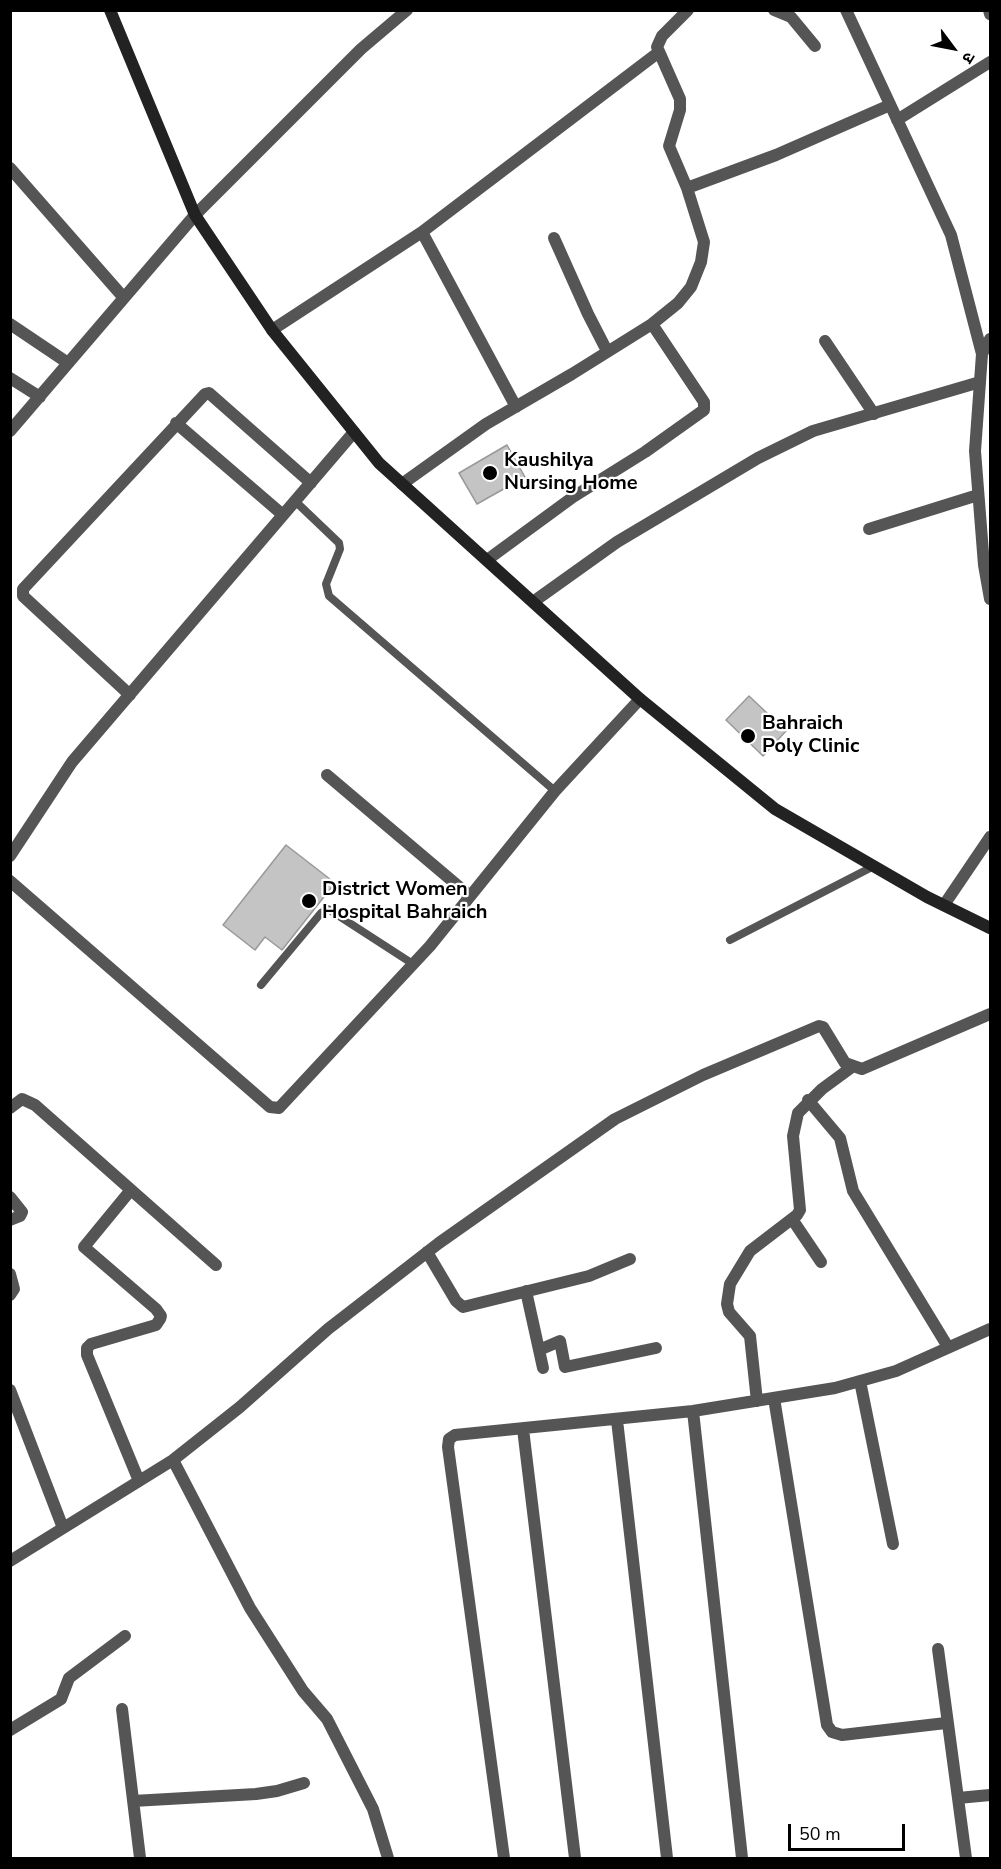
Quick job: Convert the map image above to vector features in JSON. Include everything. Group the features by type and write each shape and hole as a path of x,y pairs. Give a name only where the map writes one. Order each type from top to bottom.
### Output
{"main road":[{"path":"110,10 195,214 272,330 380,463 640,699 775,809 944,905 990,928"}],"street":[{"path":"10,431 195,214 361,49 407,10"},
{"path":"402,484 486,424 652,324 678,303 691,287 701,262 704,242 687,188 669,146 680,110 680,99 657,47 662,36 688,10"},
{"path":"774,10 791,17 815,46"},
{"path":"846,10 951,235 982,354 975,451 984,564 990,599"},
{"path":"272,330 422,232 659,52"},
{"path":"897,120 990,62"},
{"path":"687,188 776,155 890,105"},
{"path":"10,168 124,298"},
{"path":"422,232 516,407"},
{"path":"554,238 571,280 607,351"},
{"path":"10,324 68,363"},
{"path":"487,561 573,497 645,452 704,410 704,402 652,324"},
{"path":"982,354 990,339"},
{"path":"825,341 874,414"},
{"path":"10,378 40,397"},
{"path":"533,602 617,542 758,458 813,431 980,382"},
{"path":"129,695 22,593 202,395 208,393 311,483"},
{"path":"176,423 283,515"},
{"path":"10,856 72,762 354,432"},
{"path":"869,529 978,495"},
{"path":"10,880 261,1100 275,1109 279,1108 413,964 555,791 640,699"},
{"path":"327,775 470,896"},
{"path":"944,905 990,837"},
{"path":"10,1561 173,1460 240,1407 328,1329 427,1252 615,1119 703,1075 819,1026 823,1028 845,1063 862,1069 990,1014"},
{"path":"757,1401 750,1336 729,1312 727,1294 730,1284 750,1251 797,1215 801,1204 793,1136 794,1123 808,1101 852,1067"},
{"path":"10,1108 22,1099 35,1105 216,1265"},
{"path":"808,1101 840,1138 852,1191 948,1347"},
{"path":"130,1191 84,1246 156,1309 161,1316 160,1320 156,1325 91,1344 87,1348 87,1355 139,1481"},
{"path":"10,1197 22,1212 10,1220"},
{"path":"792,1219 822,1262"},
{"path":"427,1252 456,1301 463,1307 589,1276 630,1259"},
{"path":"10,1274 14,1289 10,1295"},
{"path":"526,1291 543,1368"},
{"path":"504,1858 448,1447 449,1439 455,1435 693,1411 860,1381 896,1371 990,1329"},
{"path":"539,1350 560,1341 565,1367 656,1348"},
{"path":"860,1381 893,1544"},
{"path":"10,1390 63,1528"},
{"path":"774,1398 827,1725 832,1732 842,1735 946,1723"},
{"path":"693,1411 742,1858"},
{"path":"617,1420 667,1858"},
{"path":"523,1429 575,1858"},
{"path":"173,1460 250,1608 303,1691 327,1719 373,1809 388,1858"},
{"path":"10,1730 61,1698 69,1678 125,1636"},
{"path":"938,1649 946,1723 966,1858"},
{"path":"122,1709 140,1858"},
{"path":"133,1801 256,1794 304,1783"},
{"path":"958,1798 990,1795"}],"lane":[{"path":"295,501 339,543 340,549 326,584 329,596 555,791"},
{"path":"730,940 874,866"},
{"path":"261,985 321,913 328,909 413,964"}],"building":[{"path":"507,445 525,477 477,504 459,473"},
{"path":"749,696 786,731 763,756 726,720"},
{"path":"286,845 335,883 282,950 265,937 255,950 223,925"}],"place":[{"name":"Kaushilya Nursing Home","path":"490,473"},
{"name":"Bahraich Poly Clinic","path":"748,736"},
{"name":"District Women Hospital Bahraich","path":"309,901"}]}
